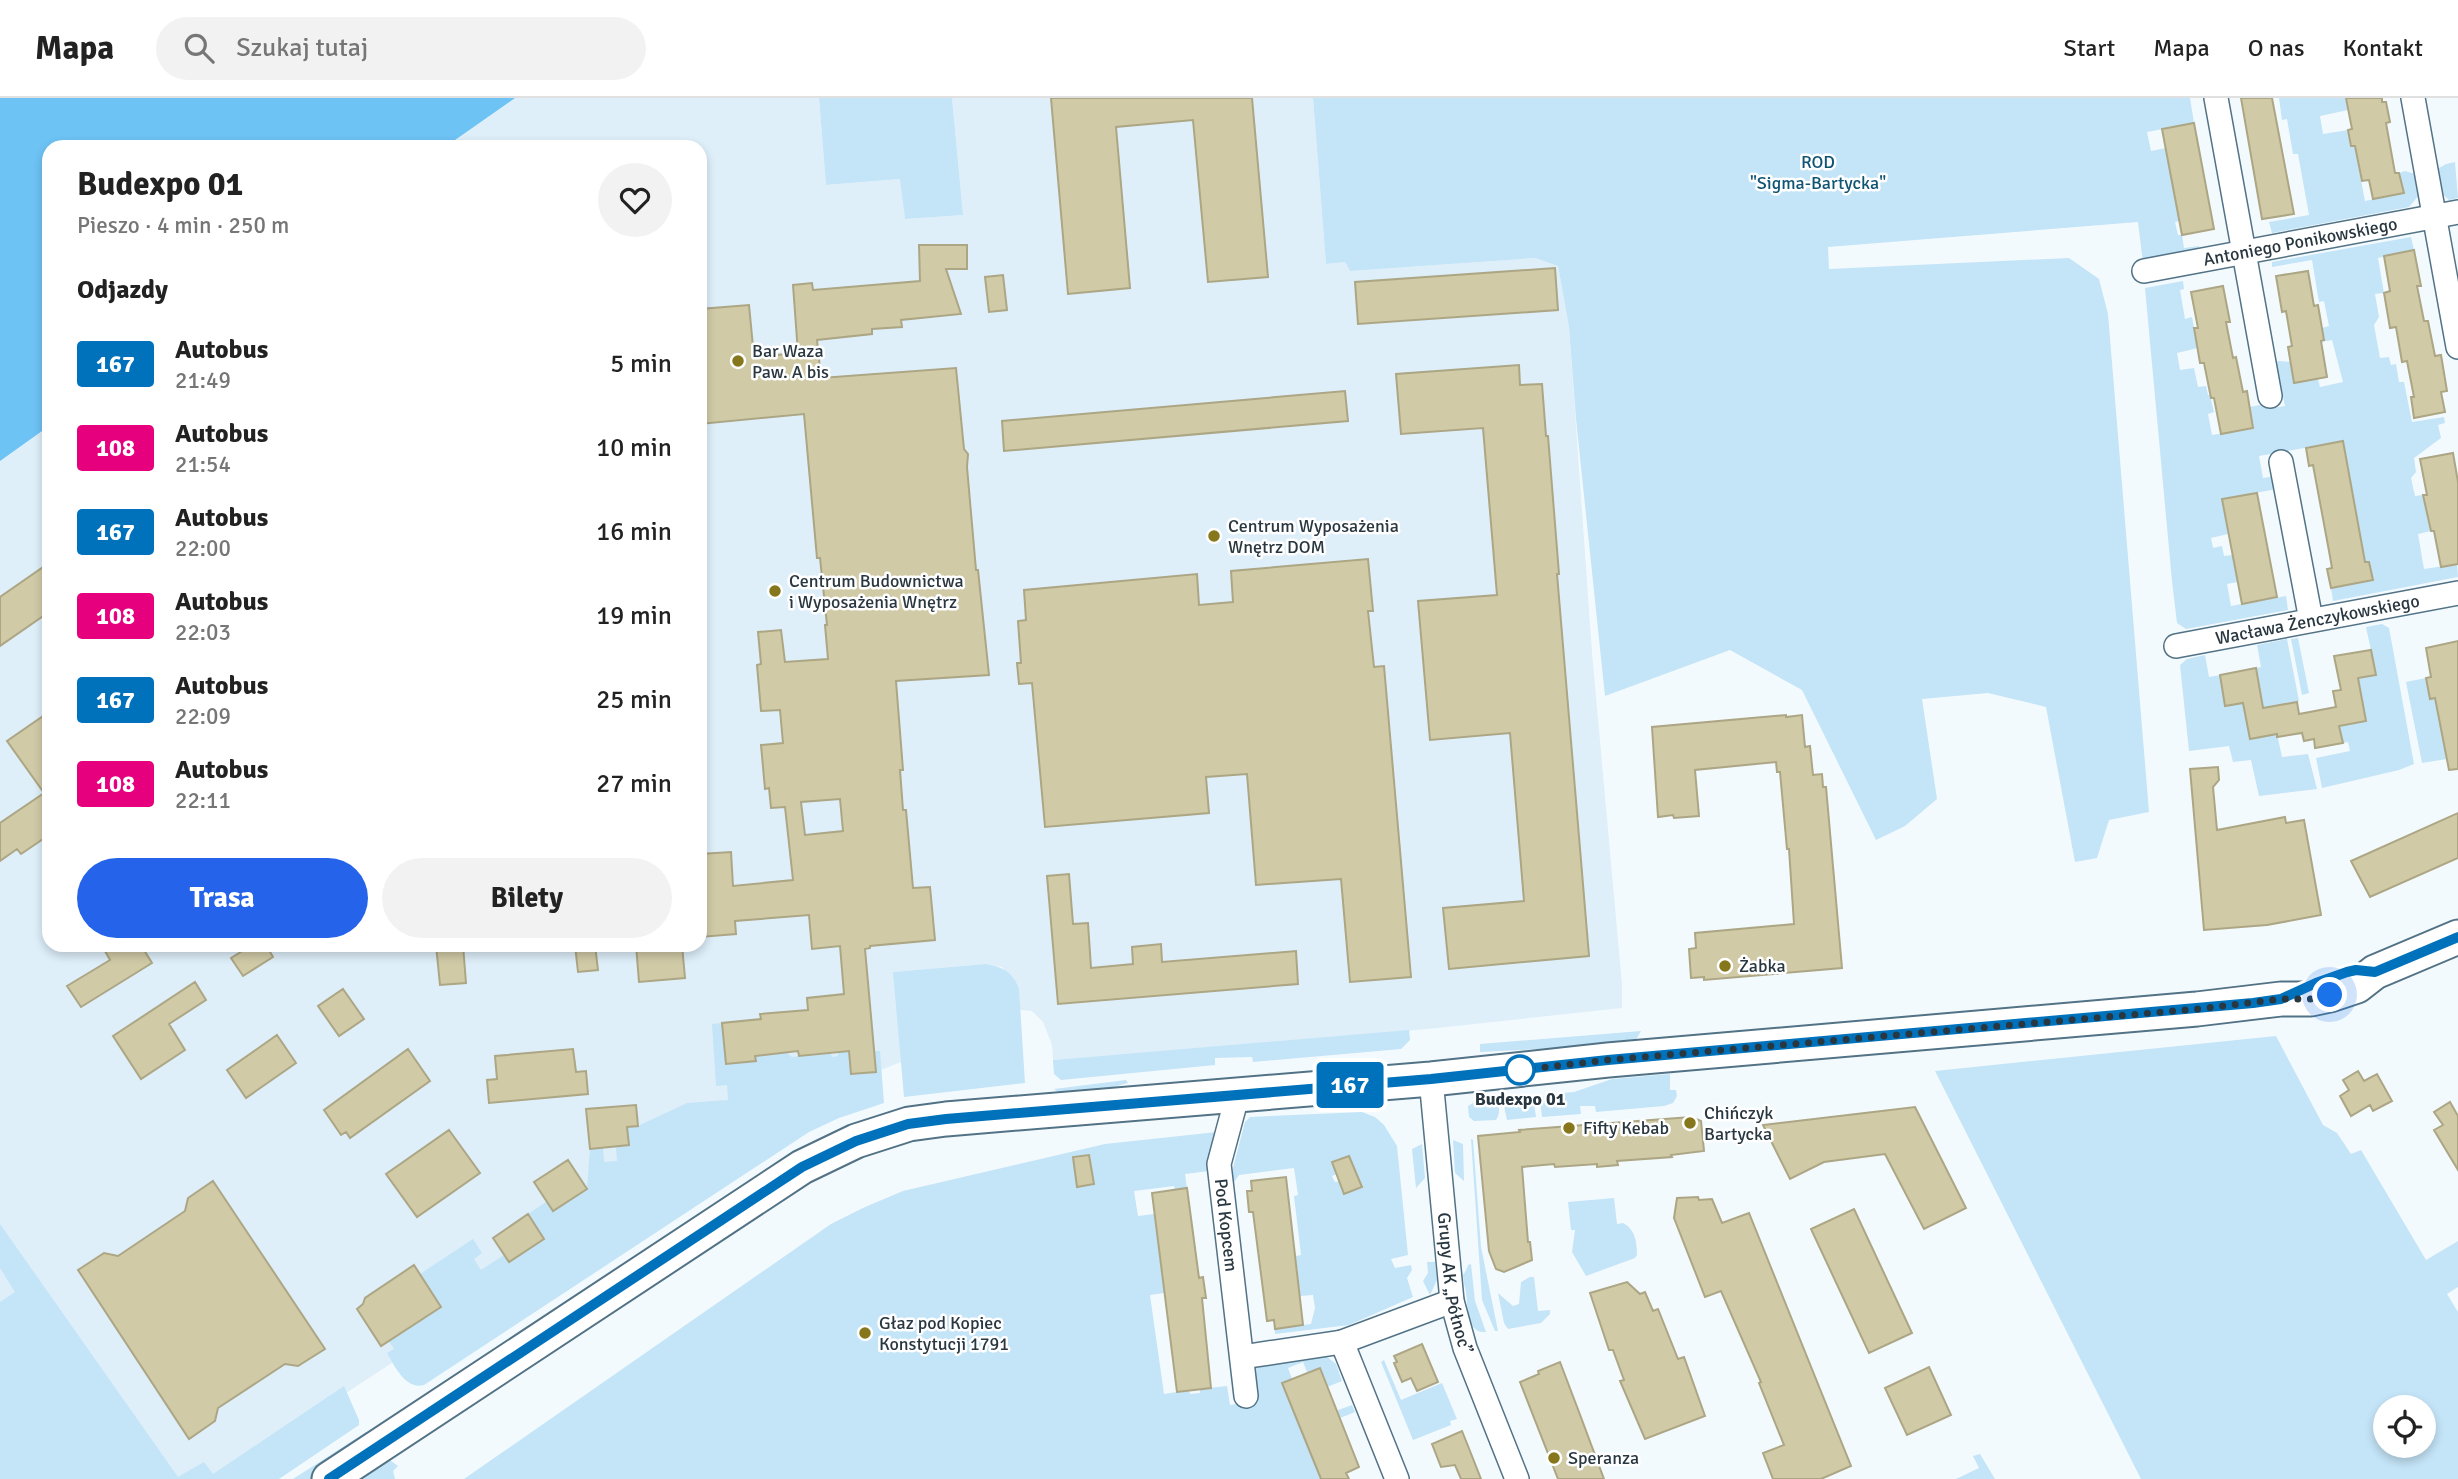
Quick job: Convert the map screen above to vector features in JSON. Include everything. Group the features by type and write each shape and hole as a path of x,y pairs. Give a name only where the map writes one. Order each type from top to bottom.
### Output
{"street":[{"path":"2216,98 2270,396"},
{"path":"2413,98 2458,347"},
{"name":"Antoniego Ponikowskiego","path":"2144,271 2458,212"},
{"path":"2281,462 2311,620"},
{"name":"Wacława Żenczykowskiego","path":"2176,646 2458,593"},
{"path":"329,1479 802,1167 856,1141 908,1124 1238,1093 1431,1079 1608,1060 2197,1009 2281,999 2347,972 2375,972 2458,937"},
{"name":"Grupy AK „Północ”","path":"1431,1079 1452,1301 1465,1348 1517,1479"},
{"name":"Pod Kopcem","path":"1238,1093 1220,1164 1246,1396"},
{"path":"1242,1357 1342,1342 1452,1301"},
{"path":"1342,1342 1396,1479"}],"shaded area":[{"path":"0,98 819,98 826,185 901,179 905,219 963,215 952,98 1313,98 1326,264 1345,262 1350,271 1535,258 1558,266 1569,327 1592,652 1622,1008 1428,1029 1053,1060 1052,1045 1043,1022 1032,1011 1020,1010 1019,989 1002,967 986,964 894,972 901,1062 876,1072 539,1267 214,1479 0,1479"}],"green space":[{"path":"819,98 952,98 963,215 905,219 900,179 826,185"},
{"name":"ROD \"Sigma-Bartycka\"","path":"1313,98 2190,98 2194,123 2147,132 2151,151 2166,148 2179,221 2175,222 2178,235 2182,235 2184,248 2199,246 2200,253 2143,263 2138,222 1828,247 1829,269 2069,258 2099,279 2108,314 2149,812 2109,820 2097,858 2075,862 2046,707 1988,693 1922,699 1937,799 1905,826 1876,840 1802,690 1730,650 1605,696 1569,327 1558,266 1535,258 1350,271 1345,262 1326,264"},
{"path":"2279,98 2346,98 2348,110 2320,116 2323,134 2348,130 2351,146 2359,145 2358,165 2365,201 2403,193 2399,173 2405,171 2415,174 2419,195 2409,207 2272,233 2269,222 2309,215 2298,154 2293,154 2287,119 2282,120"},
{"path":"2455,162 2458,198 2449,200 2438,190 2434,171"},
{"path":"2411,237 2414,250 2378,258 2384,293 2375,294 2379,317 2374,325 2380,358 2389,357 2391,365 2396,364 2399,382 2404,382 2412,422 2444,417 2445,423 2438,425 2441,438 2414,458 2416,472 2411,478 2415,496 2423,495 2431,531 2418,534 2424,569 2457,564 2458,577 2333,601 2331,588 2373,580 2369,562 2365,562 2343,441 2259,456 2263,478 2276,476 2277,489 2222,499 2228,534 2211,538 2213,548 2222,546 2224,556 2233,555 2238,582 2227,584 2231,606 2286,596 2288,610 2186,629 2177,623 2145,288 2183,281 2184,289 2180,290 2185,319 2192,317 2198,348 2177,353 2180,370 2194,368 2198,387 2206,386 2214,412 2208,414 2212,435 2253,428 2249,407 2266,404 2267,409 2285,406 2283,397 2276,392 2272,371 2278,361 2291,362 2294,383 2318,379 2320,387 2343,382 2332,340 2321,342 2324,340 2322,328 2329,326 2324,301 2319,302 2312,260 2272,267 2272,262"},
{"path":"2382,624 2389,628 2414,764 2322,788 2316,758 2350,751 2348,742 2343,743 2339,726 2358,678 2376,674 2366,627"},
{"path":"2298,638 2309,693 2302,695 2291,639"},
{"path":"2287,639 2299,701 2263,708 2256,668 2261,667 2257,645"},
{"path":"2205,655 2209,677 2220,675 2225,705 2243,703 2250,738 2277,734 2282,757 2308,754 2317,789 2259,796 2251,760 2233,762 2229,746 2189,751 2180,665 2187,659"},
{"path":"2426,678 2430,698 2435,698 2447,759 2422,763 2406,682"},
{"path":"986,964 1007,971 1019,989 1025,1083 904,1097 893,972"},
{"path":"844,995 851,1074 876,1072 874,1051 880,1051 884,1103 839,1118 809,1132 424,1385 418,1386 406,1381 387,1353 394,1349 389,1341 420,1274 473,1239 482,1253 474,1259 481,1270 504,1255 509,1262 543,1239 528,1214 546,1202 553,1211 587,1189 590,1149 603,1148 604,1162 617,1161 616,1147 629,1145 627,1127 638,1126 687,1103 728,1100 727,1085 716,1086 712,1024 722,1023 726,1064 755,1061 755,1056 786,1052 792,1057 831,1053 832,1057 838,1056 832,996"},
{"path":"1409,1030 1410,1040 1401,1049 1253,1062 1252,1057 1215,1058 1215,1065 1061,1080 1054,1074 1053,1060"},
{"path":"1641,1031 1636,1040 1622,1045 1480,1052 1480,1044"},
{"path":"2276,1036 2323,1125 2337,1133 2351,1154 2361,1150 2426,1260 2458,1241 2458,1287 2447,1294 2458,1312 2458,1479 2141,1479 1935,1071"},
{"path":"1670,1074 1670,1090 1676,1090 1677,1096 1673,1103 1596,1112 1595,1106 1580,1106 1581,1114 1542,1117 1540,1099 1549,1094 1574,1092 1612,1079"},
{"path":"1126,1080 1128,1083 1080,1095 1061,1093 1054,1089"},
{"path":"1505,1098 1511,1098 1512,1105 1534,1103 1536,1117 1507,1120 1503,1101"},
{"path":"1496,1099 1498,1104 1499,1113 1496,1120 1474,1121 1469,1117 1468,1106 1478,1100"},
{"path":"1362,1112 1375,1117 1384,1125 1397,1146 1408,1255 1391,1259 1395,1268 1411,1265 1412,1270 1407,1278 1413,1297 1349,1325 1275,1334 1275,1329 1311,1324 1315,1308 1313,1295 1300,1296 1296,1256 1301,1255 1294,1196 1298,1195 1294,1168 1239,1175 1232,1185 1233,1168 1245,1122 1250,1117","holes":["1349,1156 1361,1187 1335,1182 1332,1176 1337,1174 1333,1162"]},
{"path":"1217,1132 1209,1171 1185,1174 1187,1188 1175,1190 1174,1186 1134,1191 1138,1216 1154,1214 1164,1293 1150,1295 1164,1394 1189,1390 1190,1394 1200,1393 1200,1389 1227,1386 1230,1405 1255,1401 1251,1366 1326,1356 1336,1364 1342,1381 1327,1387 1320,1368 1307,1372 1303,1362 1288,1368 1292,1379 1282,1383 1297,1420 1311,1420 1352,1405 1355,1412 1340,1418 1308,1445 1321,1479 464,1479 831,1224 865,1207 903,1191 1105,1144"},
{"path":"1471,1139 1481,1247 1498,1331 1495,1331 1482,1300"},
{"path":"1453,1140 1463,1144 1464,1181 1455,1173"},
{"path":"1422,1144 1425,1178 1416,1188 1412,1149"},
{"path":"1614,1198 1617,1224 1623,1223 1633,1232 1637,1255 1586,1276 1572,1252 1575,1230 1571,1230 1568,1202"},
{"path":"0,1224 178,1477 204,1462 213,1474 344,1386 359,1425 279,1479 0,1479 0,1302 15,1292 0,1268"},
{"path":"1427,1262 1435,1262 1437,1280 1430,1295 1423,1281 1428,1273"},
{"path":"1471,1264 1475,1301 1486,1332 1475,1329 1469,1318 1463,1275"},
{"path":"1534,1277 1538,1311 1550,1310 1550,1314 1541,1323 1508,1329 1504,1323 1498,1293 1513,1306 1519,1304 1521,1282"},
{"path":"1384,1360 1401,1400 1442,1383 1457,1419 1450,1421 1451,1425 1413,1440 1381,1362"},
{"path":"366,1432 358,1447 310,1479 293,1479"},
{"path":"1980,1454 1995,1479 1956,1479 1979,1468 1973,1456"},
{"path":"384,1461 391,1461 398,1466 393,1471 395,1479 354,1479"}],"water":[{"path":"0,98 515,98 455,140 42,140 42,431 0,461"}],"building":[{"path":"1051,98 1252,98 1268,277 1208,282 1193,120 1116,127 1130,288 1068,294"},
{"path":"2241,98 2272,98 2294,214 2262,219"},
{"path":"2346,98 2382,98 2382,102 2386,102 2390,122 2386,123 2395,173 2399,173 2404,193 2373,199 2369,180 2362,181 2355,146 2351,146 2348,130 2352,129"},
{"path":"2194,123 2214,229 2182,235 2162,129"},
{"path":"919,245 967,245 967,269 946,269 961,314 901,320 902,327 872,329 872,334 817,340 821,378 956,368 964,449 968,454 976,570 989,675 896,681 903,770 900,770 903,810 906,810 913,888 930,887 935,940 870,946 865,949 876,1072 851,1074 849,1051 799,1056 798,1051 755,1056 756,1061 726,1064 722,1023 761,1019 760,1014 808,1010 807,998 844,994 840,946 812,949 809,915 735,921 736,934 707,936 707,854 731,852 733,886 793,880 785,807 771,808 769,788 765,789 761,745 783,743 780,710 761,711 757,665 761,664 758,632 781,630 785,662 828,659 827,625 820,558 817,558 804,414 707,423 707,308 749,305 754,357 798,353 793,285 812,283 813,290 920,281","holes":["840,799 843,831 805,835 801,802"]},
{"path":"2414,250 2424,321 2428,321 2435,356 2441,355 2447,391 2441,392 2445,412 2414,418 2411,397 2414,397 2407,361 2402,362 2396,327 2390,328 2384,293 2390,291 2384,256"},
{"path":"1555,268 1558,310 1358,324 1355,282"},
{"path":"2308,271 2314,306 2318,305 2327,377 2294,383 2288,347 2292,346 2286,311 2282,312 2276,276"},
{"path":"1003,275 1007,310 989,312 985,277"},
{"path":"2223,286 2233,358 2236,357 2243,392 2247,391 2253,428 2221,434 2204,363 2200,363 2194,328 2198,328 2191,292"},
{"path":"1519,365 1520,385 1542,384 1589,956 1449,969 1443,908 1524,901 1510,733 1430,740 1418,601 1497,595 1483,428 1401,434 1396,374"},
{"path":"1345,391 1348,421 1004,451 1002,421"},
{"path":"2343,441 2365,562 2369,562 2373,580 2331,588 2327,569 2332,568 2329,551 2313,465 2309,466 2306,448"},
{"path":"2453,453 2458,482 2458,564 2441,567 2423,495 2427,495 2420,459"},
{"path":"2257,493 2277,597 2242,604 2222,499"},
{"path":"1368,559 1373,611 1368,611 1374,667 1384,666 1411,977 1350,982 1341,879 1256,885 1247,774 1206,777 1209,813 1045,827 1032,683 1019,684 1017,663 1021,663 1018,621 1026,620 1024,590 1197,574 1199,605 1233,602 1231,571"},
{"path":"42,568 42,617 0,646 0,597"},
{"path":"2458,641 2458,769 2449,770 2435,698 2430,699 2426,678 2431,677 2426,648"},
{"path":"2371,650 2376,675 2358,678 2366,721 2339,726 2343,743 2315,748 2314,739 2304,741 2302,733 2250,739 2243,703 2225,706 2220,675 2256,668 2263,708 2297,702 2299,714 2336,707 2333,691 2341,690 2334,656"},
{"path":"1802,715 1805,747 1810,746 1813,775 1822,774 1823,787 1826,787 1842,968 1704,980 1704,977 1691,978 1689,949 1696,948 1695,933 1794,924 1780,772 1777,772 1776,762 1695,770 1699,816 1658,817 1652,727"},
{"path":"42,717 42,790 7,741"},
{"path":"2218,767 2219,780 2213,787 2217,830 2285,817 2286,823 2304,820 2321,915 2267,925 2204,930 2190,769"},
{"path":"42,794 42,840 21,854 17,849 0,861 0,823"},
{"path":"2458,813 2458,858 2370,897 2351,861"},
{"path":"1069,874 1073,924 1088,923 1091,968 1133,964 1132,947 1161,944 1162,962 1296,951 1298,984 1058,1004 1047,876"},
{"path":"106,952 145,952 152,963 81,1007 67,986 110,960"},
{"path":"241,952 270,952 273,957 243,976 231,958"},
{"path":"437,952 464,952 466,983 440,985"},
{"path":"576,952 596,952 598,970 578,972"},
{"path":"637,952 683,952 685,978 639,982"},
{"path":"195,982 206,1000 169,1024 185,1050 141,1079 113,1036"},
{"path":"343,989 364,1019 339,1036 318,1006"},
{"path":"277,1035 296,1063 246,1098 227,1070"},
{"path":"408,1049 430,1081 350,1138 346,1132 341,1135 324,1110"},
{"path":"573,1049 576,1072 586,1071 588,1094 489,1103 487,1080 497,1079 495,1056"},
{"path":"2358,1071 2364,1081 2377,1074 2392,1101 2373,1111 2370,1105 2351,1116 2340,1096 2349,1090 2343,1080"},
{"path":"2450,1102 2458,1116 2458,1170 2434,1130 2443,1125 2434,1112"},
{"path":"636,1105 638,1126 627,1127 629,1145 590,1149 586,1109"},
{"path":"1915,1107 1966,1208 1924,1229 1885,1154 1824,1162 1790,1179 1763,1125"},
{"path":"1691,1117 1701,1121 1704,1151 1671,1155 1672,1157 1617,1161 1618,1165 1597,1167 1597,1164 1555,1167 1554,1164 1522,1167 1532,1260 1504,1272 1496,1269 1489,1251 1478,1136 1520,1132 1519,1130"},
{"path":"449,1130 480,1173 417,1217 386,1174"},
{"path":"1089,1155 1094,1184 1077,1187 1073,1157"},
{"path":"1349,1156 1362,1187 1344,1194 1332,1162"},
{"path":"568,1160 587,1189 553,1211 534,1182"},
{"path":"1286,1177 1303,1325 1275,1329 1274,1320 1267,1321 1253,1212 1249,1212 1247,1191 1252,1191 1251,1181"},
{"path":"213,1181 325,1349 298,1366 285,1364 218,1408 215,1421 189,1439 78,1270 104,1253 118,1256 185,1211 188,1198"},
{"path":"1187,1188 1199,1278 1203,1277 1206,1298 1202,1298 1211,1388 1177,1392 1152,1193"},
{"path":"1698,1197 1699,1200 1712,1199 1722,1223 1749,1213 1851,1466 1821,1479 1773,1479 1763,1453 1784,1445 1759,1383 1761,1382 1721,1291 1705,1297 1674,1218 1677,1198"},
{"path":"1854,1209 1912,1333 1869,1353 1811,1229"},
{"path":"528,1214 544,1239 509,1262 493,1238"},
{"path":"414,1265 441,1307 381,1346 357,1309 365,1298"},
{"path":"1627,1282 1640,1294 1645,1292 1653,1311 1658,1309 1678,1359 1684,1357 1705,1416 1645,1439 1620,1381 1624,1380 1613,1350 1609,1350 1590,1293"},
{"path":"1422,1344 1438,1382 1417,1391 1411,1378 1402,1382 1394,1356"},
{"path":"1560,1362 1604,1479 1558,1479 1520,1382"},
{"path":"1929,1367 1951,1415 1907,1435 1885,1388"},
{"path":"1320,1368 1359,1467 1346,1473 1349,1479 1321,1479 1282,1383"},
{"path":"1462,1431 1481,1479 1461,1479 1455,1465 1441,1467 1432,1444"}],"bus line":[{"name":"167","path":"329,1479 802,1167 856,1141 908,1124 2253,1003 2281,999 2347,972 2375,972 2458,937"}],"place":[{"name":"Bar Waza Paw. A bis","path":"738,361"},
{"name":"Centrum Wyposażenia Wnętrz DOM","path":"1214,536"},
{"name":"Centrum Budownictwa i Wyposażenia Wnętrz","path":"775,591"},
{"name":"Żabka","path":"1725,966"},
{"name":"Budexpo 01","path":"1520,1070"},
{"name":"Chińczyk Bartycka","path":"1690,1123"},
{"name":"Fifty Kebab","path":"1569,1128"},
{"name":"Głaz pod Kopiec Konstytucji 1791","path":"865,1333"},
{"name":"Speranza","path":"1554,1458"}],"route":[{"path":"1520,1070 2197,1009 2281,999 2311,999 2330,995"}]}
